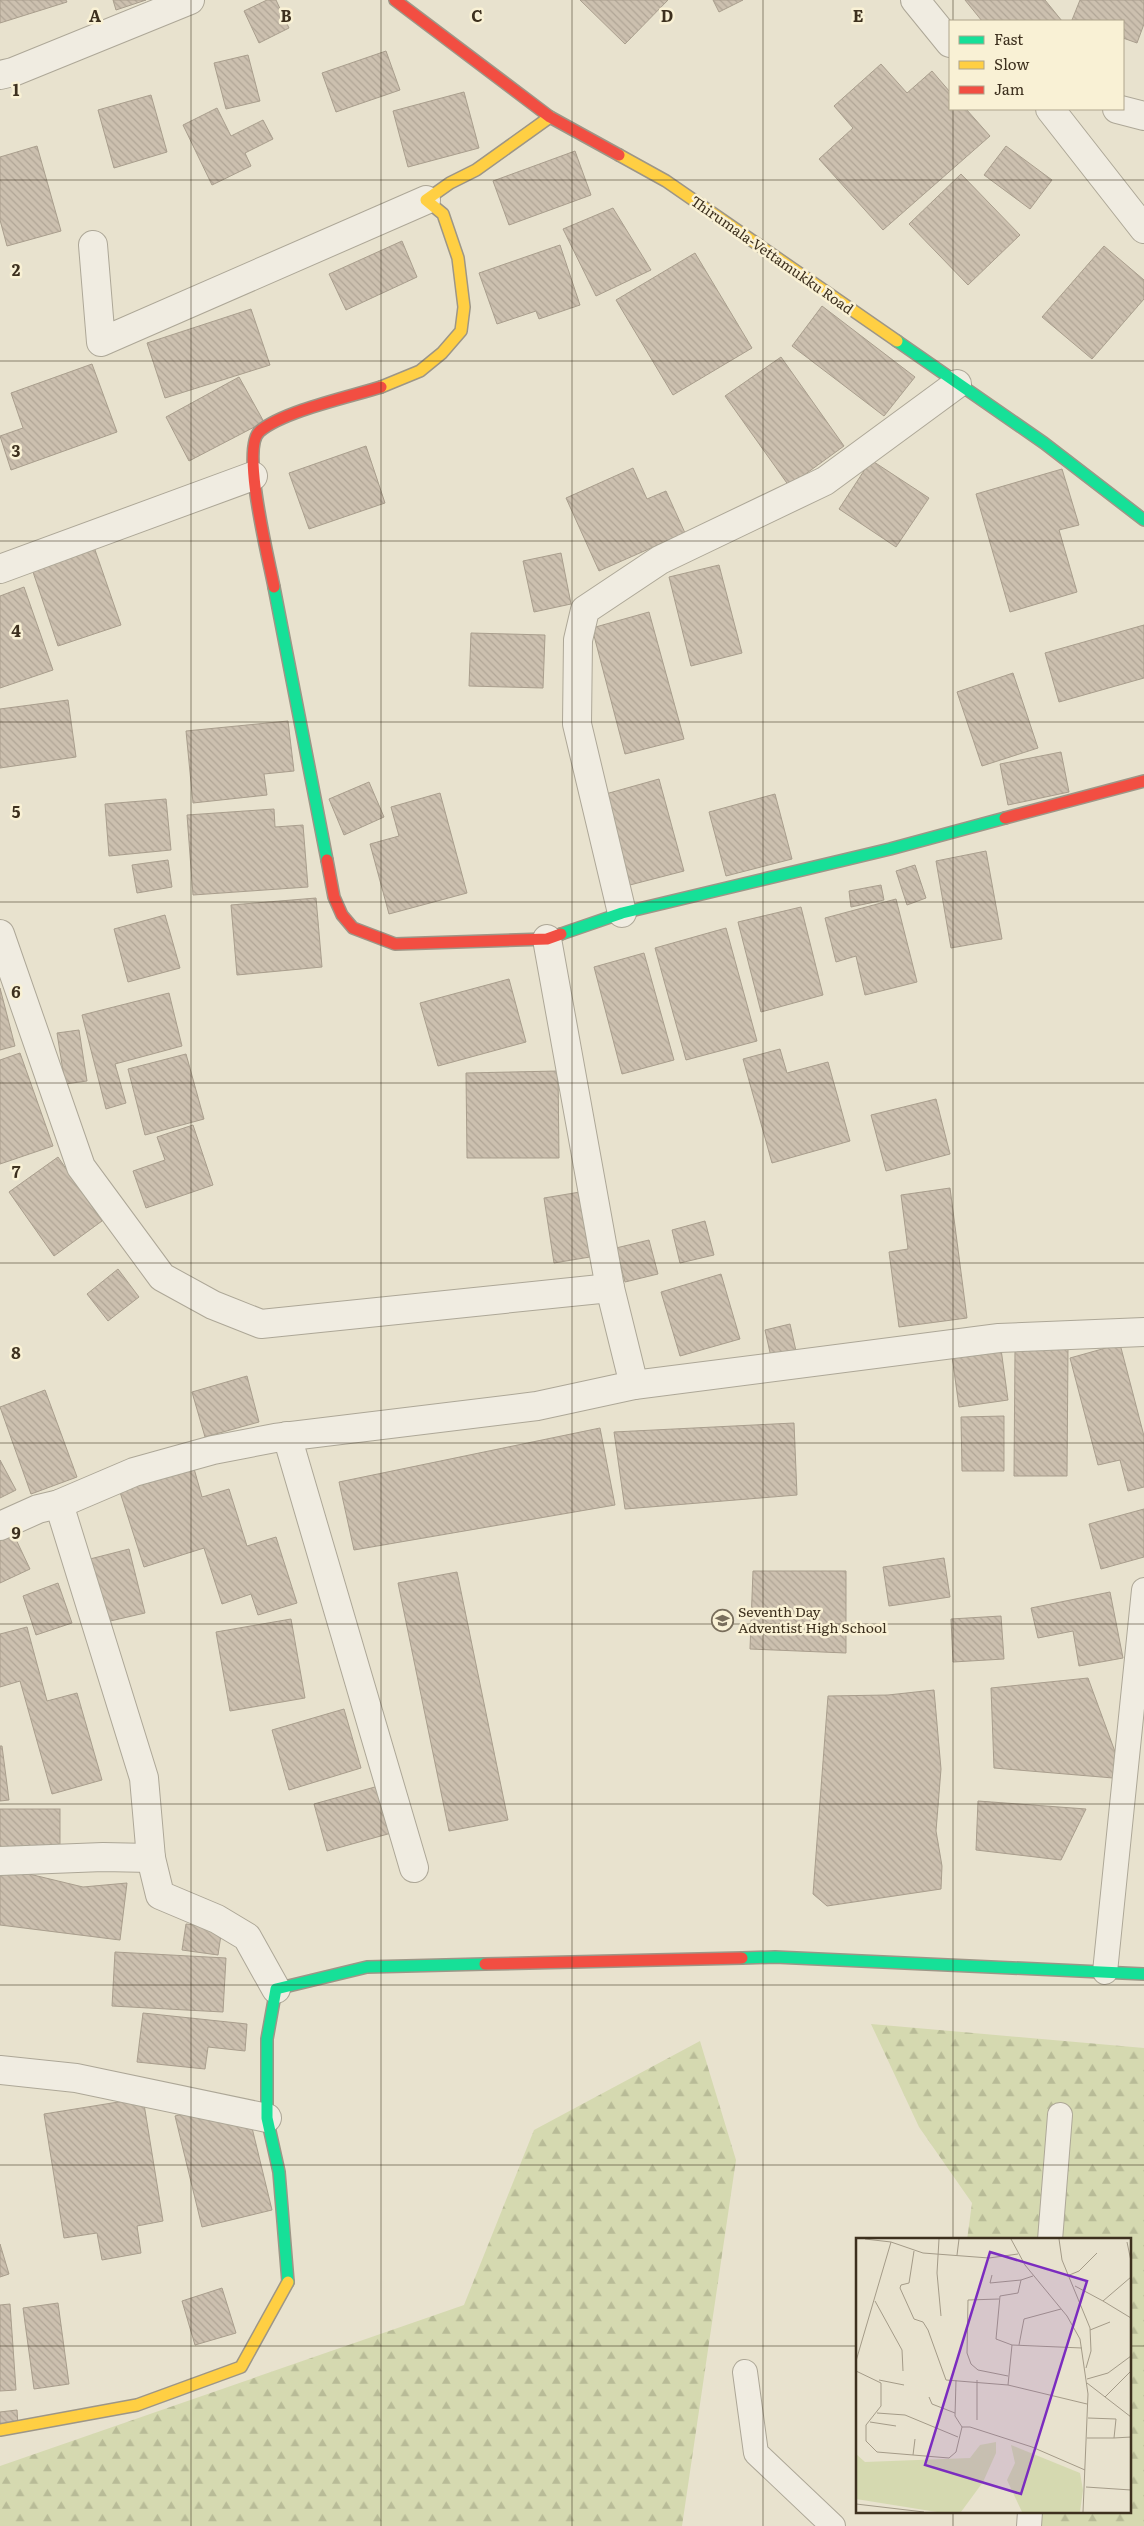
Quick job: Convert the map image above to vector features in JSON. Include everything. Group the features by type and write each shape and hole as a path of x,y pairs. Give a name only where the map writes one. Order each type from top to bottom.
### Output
{"street":[{"path":"0,75 13,72 190,0"},
{"name":"Thirumala-Vettamukku Road","path":"395,0 550,117 666,182 1044,443 1144,520"},
{"path":"915,0 949,42"},
{"path":"1051,110 1144,229"},
{"path":"1121,110 1144,116"},
{"path":"93,245 102,342 426,200 450,182 476,170 550,117"},
{"path":"426,200 443,214 458,258 464,307 461,330 442,353 420,371 390,384 280,418 258,432 252,449 253,476 334,897 342,914 353,928 395,944 547,939 622,913 890,849 1144,781"},
{"path":"622,913 577,724 578,640 585,610 660,560 825,481 957,384"},
{"path":"0,570 253,476"},
{"path":"0,934 81,1167 162,1277 212,1305 261,1324 610,1288"},
{"path":"547,939 610,1288 634,1385"},
{"path":"0,1526 38,1509 59,1504 134,1472 213,1450 287,1436 537,1406 634,1385 999,1338 1144,1332"},
{"path":"287,1436 414,1868"},
{"path":"0,2430 137,2405 241,2367 288,2282 279,2172 267,2118 267,2039 276,1989 247,1937 217,1919 160,1895 150,1858 144,1778 59,1504"},
{"path":"0,1861 103,1857 150,1858"},
{"path":"276,1989 367,1967 775,1957 1144,1974"},
{"path":"0,2070 76,2078 267,2118"}],"lane":[{"path":"1105,1972 1144,1590"},
{"path":"1050,2238 1060,2115"},
{"path":"745,2372 756,2453 833,2526"}],"green space":[{"path":"871,2024 1144,2048 1144,2526 1031,2526 1022,2514 1132,2514 1132,2238 967,2238 972,2203 919,2127"},
{"path":"700,2041 736,2160 682,2526 0,2526 0,2466 464,2305 534,2130"}],"building":[{"path":"0,0 66,0 67,2 0,23"},
{"path":"113,0 146,0 116,10"},
{"path":"267,0 276,0 289,28 259,43 244,11"},
{"path":"580,0 668,0 625,44"},
{"path":"713,0 743,0 719,12"},
{"path":"965,0 1045,0 1061,20 981,20"},
{"path":"1080,0 1144,0 1144,24 1137,43 1124,38 1124,20 1072,20"},
{"path":"386,51 400,90 336,112 322,73"},
{"path":"248,55 260,101 226,109 214,63"},
{"path":"881,64 907,93 932,71 949,91 949,110 967,110 990,136 883,230 819,159 853,128 834,106"},
{"path":"464,92 479,148 408,167 393,111"},
{"path":"151,95 167,152 114,168 98,110"},
{"path":"217,108 231,136 263,120 273,139 245,153 251,166 212,185 183,125"},
{"path":"37,146 61,231 7,246 0,220 0,157"},
{"path":"1006,146 1052,180 1030,209 984,175"},
{"path":"575,151 591,195 509,225 493,181"},
{"path":"961,174 1020,235 968,285 909,224"},
{"path":"613,208 651,270 596,296 563,229"},
{"path":"402,241 417,277 346,310 329,274"},
{"path":"560,245 580,305 539,319 536,311 497,324 479,273"},
{"path":"1104,246 1144,280 1144,299 1092,359 1042,317"},
{"path":"695,253 752,348 673,395 616,300"},
{"path":"822,306 915,377 884,416 792,346"},
{"path":"251,309 270,365 165,398 147,343"},
{"path":"781,357 844,446 789,486 725,396"},
{"path":"92,364 117,432 11,470 0,436 23,428 11,393"},
{"path":"239,377 264,422 189,461 166,417"},
{"path":"366,446 385,503 309,529 289,473"},
{"path":"871,460 929,498 896,547 839,509"},
{"path":"633,468 647,499 666,491 685,533 599,571 566,498"},
{"path":"1062,469 1079,525 1059,530 1077,592 1010,612 976,494"},
{"path":"94,547 121,625 58,646 32,569"},
{"path":"561,553 571,604 534,612 523,561"},
{"path":"719,565 742,653 691,666 669,577"},
{"path":"24,587 53,670 0,688 0,596"},
{"path":"649,612 684,739 625,754 592,628"},
{"path":"1144,625 1144,678 1059,702 1045,653"},
{"path":"471,633 545,635 543,688 469,686"},
{"path":"1013,673 1038,748 982,766 957,692"},
{"path":"68,700 76,757 0,768 0,709"},
{"path":"288,721 294,771 264,774 267,795 193,803 186,731"},
{"path":"1061,752 1069,792 1008,805 1000,764"},
{"path":"659,779 684,871 626,886 602,795"},
{"path":"369,782 384,817 344,835 329,799"},
{"path":"440,793 467,893 389,914 370,844 399,836 391,807"},
{"path":"775,794 792,859 726,876 709,812"},
{"path":"166,799 171,850 109,856 105,804"},
{"path":"274,809 275,827 303,825 308,887 193,895 187,815"},
{"path":"986,851 1002,939 951,948 936,861"},
{"path":"168,860 172,887 137,893 132,865"},
{"path":"915,865 926,898 907,905 896,871"},
{"path":"881,885 884,900 851,907 849,891"},
{"path":"316,898 322,967 237,975 231,905"},
{"path":"896,899 917,982 865,995 856,956 836,962 825,918"},
{"path":"801,907 823,995 761,1012 738,922"},
{"path":"165,915 180,968 128,982 114,929"},
{"path":"726,928 757,1041 686,1060 655,948"},
{"path":"644,953 674,1060 622,1074 594,967"},
{"path":"509,979 526,1042 438,1066 420,1003"},
{"path":"0,988 15,1046 0,1050"},
{"path":"169,993 182,1046 115,1064 126,1103 106,1109 82,1015"},
{"path":"79,1030 87,1081 65,1084 57,1033"},
{"path":"780,1049 787,1073 828,1062 850,1141 772,1163 743,1059"},
{"path":"20,1053 53,1146 0,1164 0,1060"},
{"path":"186,1054 204,1119 145,1135 128,1069"},
{"path":"558,1071 559,1158 467,1158 466,1073"},
{"path":"936,1099 950,1154 886,1171 871,1115"},
{"path":"193,1125 213,1185 146,1208 133,1171 165,1160 157,1137"},
{"path":"58,1157 102,1221 54,1256 9,1192"},
{"path":"950,1188 967,1318 899,1327 889,1252 908,1249 901,1195"},
{"path":"580,1192 590,1257 554,1263 544,1198"},
{"path":"705,1221 714,1255 680,1263 672,1230"},
{"path":"649,1240 658,1274 625,1282 616,1248"},
{"path":"118,1269 139,1297 108,1321 87,1294"},
{"path":"721,1274 740,1339 680,1356 661,1292"},
{"path":"790,1324 796,1351 771,1357 765,1330"},
{"path":"1120,1344 1144,1436 1144,1487 1128,1491 1120,1460 1098,1465 1070,1358"},
{"path":"1015,1348 1068,1348 1067,1476 1014,1476"},
{"path":"1001,1349 1008,1400 959,1407 952,1356"},
{"path":"247,1376 259,1422 205,1437 192,1392"},
{"path":"45,1390 77,1477 31,1494 0,1407"},
{"path":"1004,1416 1004,1471 962,1471 961,1417"},
{"path":"794,1423 797,1495 625,1509 614,1432"},
{"path":"600,1428 615,1505 354,1550 339,1482"},
{"path":"0,1460 16,1490 0,1498"},
{"path":"193,1465 202,1497 229,1489 247,1546 276,1537 297,1603 258,1615 251,1594 222,1604 204,1548 144,1567 119,1489"},
{"path":"1144,1509 1144,1557 1101,1569 1089,1524"},
{"path":"12,1531 30,1569 0,1583 0,1537"},
{"path":"129,1549 145,1613 106,1622 90,1559"},
{"path":"944,1558 950,1597 889,1606 883,1567"},
{"path":"753,1571 846,1571 846,1653 750,1649"},
{"path":"457,1572 508,1820 449,1831 398,1583"},
{"path":"58,1583 72,1623 36,1635 23,1596"},
{"path":"1110,1592 1123,1658 1079,1666 1073,1631 1038,1638 1031,1608"},
{"path":"1001,1616 1004,1659 953,1662 951,1619"},
{"path":"291,1619 305,1698 230,1711 216,1632"},
{"path":"27,1627 47,1701 77,1693 102,1780 52,1794 20,1681 0,1687 0,1634"},
{"path":"1088,1678 1125,1779 994,1768 991,1688"},
{"path":"934,1690 941,1769 936,1831 942,1866 941,1889 827,1906 813,1894 828,1696 888,1695"},
{"path":"344,1709 361,1768 289,1790 272,1730"},
{"path":"0,1746 2,1746 9,1800 0,1801"},
{"path":"382,1785 395,1832 327,1851 314,1804"},
{"path":"978,1801 1086,1809 1061,1860 976,1850"},
{"path":"0,1809 60,1809 60,1851 0,1851"},
{"path":"0,1867 83,1887 127,1883 120,1940 0,1925"},
{"path":"186,1924 222,1928 218,1955 182,1950"},
{"path":"115,1952 226,1958 223,2012 112,2006"},
{"path":"143,2013 247,2024 245,2051 208,2047 205,2069 137,2062"},
{"path":"143,2098 163,2221 137,2226 141,2253 102,2260 97,2233 64,2238 44,2114"},
{"path":"245,2099 272,2210 202,2227 175,2116"},
{"path":"0,2244 9,2274 0,2277"},
{"path":"222,2288 236,2333 195,2345 182,2301"},
{"path":"58,2303 69,2384 34,2389 23,2308"},
{"path":"10,2304 16,2390 0,2391 0,2305"},
{"path":"17,2410 18,2426 0,2428 0,2412"}],"traffic: fast":[{"path":"897,341 1044,443 1144,520"},
{"path":"274,587 327,860"},
{"path":"561,934 622,913 890,849 1005,818"},
{"path":"742,1958 775,1957 1144,1974"},
{"path":"288,2282 279,2172 267,2118 267,2039 276,1989 367,1967 485,1964"}],"traffic: slow":[{"path":"381,387 420,371 442,353 461,331 464,307 458,258 443,214 426,200 450,183 476,170 550,117"},
{"path":"619,155 666,181 897,341"},
{"path":"0,2430 137,2405 241,2367 288,2282"}],"traffic: jam":[{"path":"395,0 550,117 619,155"},
{"path":"274,587 254,480 253,458 255,441 260,431 300,411 381,387"},
{"path":"1005,818 1144,781"},
{"path":"327,860 334,897 342,915 353,928 395,944 547,939 561,934"},
{"path":"485,1964 742,1958"}],"place":[{"name":"Seventh Day Adventist High School","path":"722,1620"}]}
